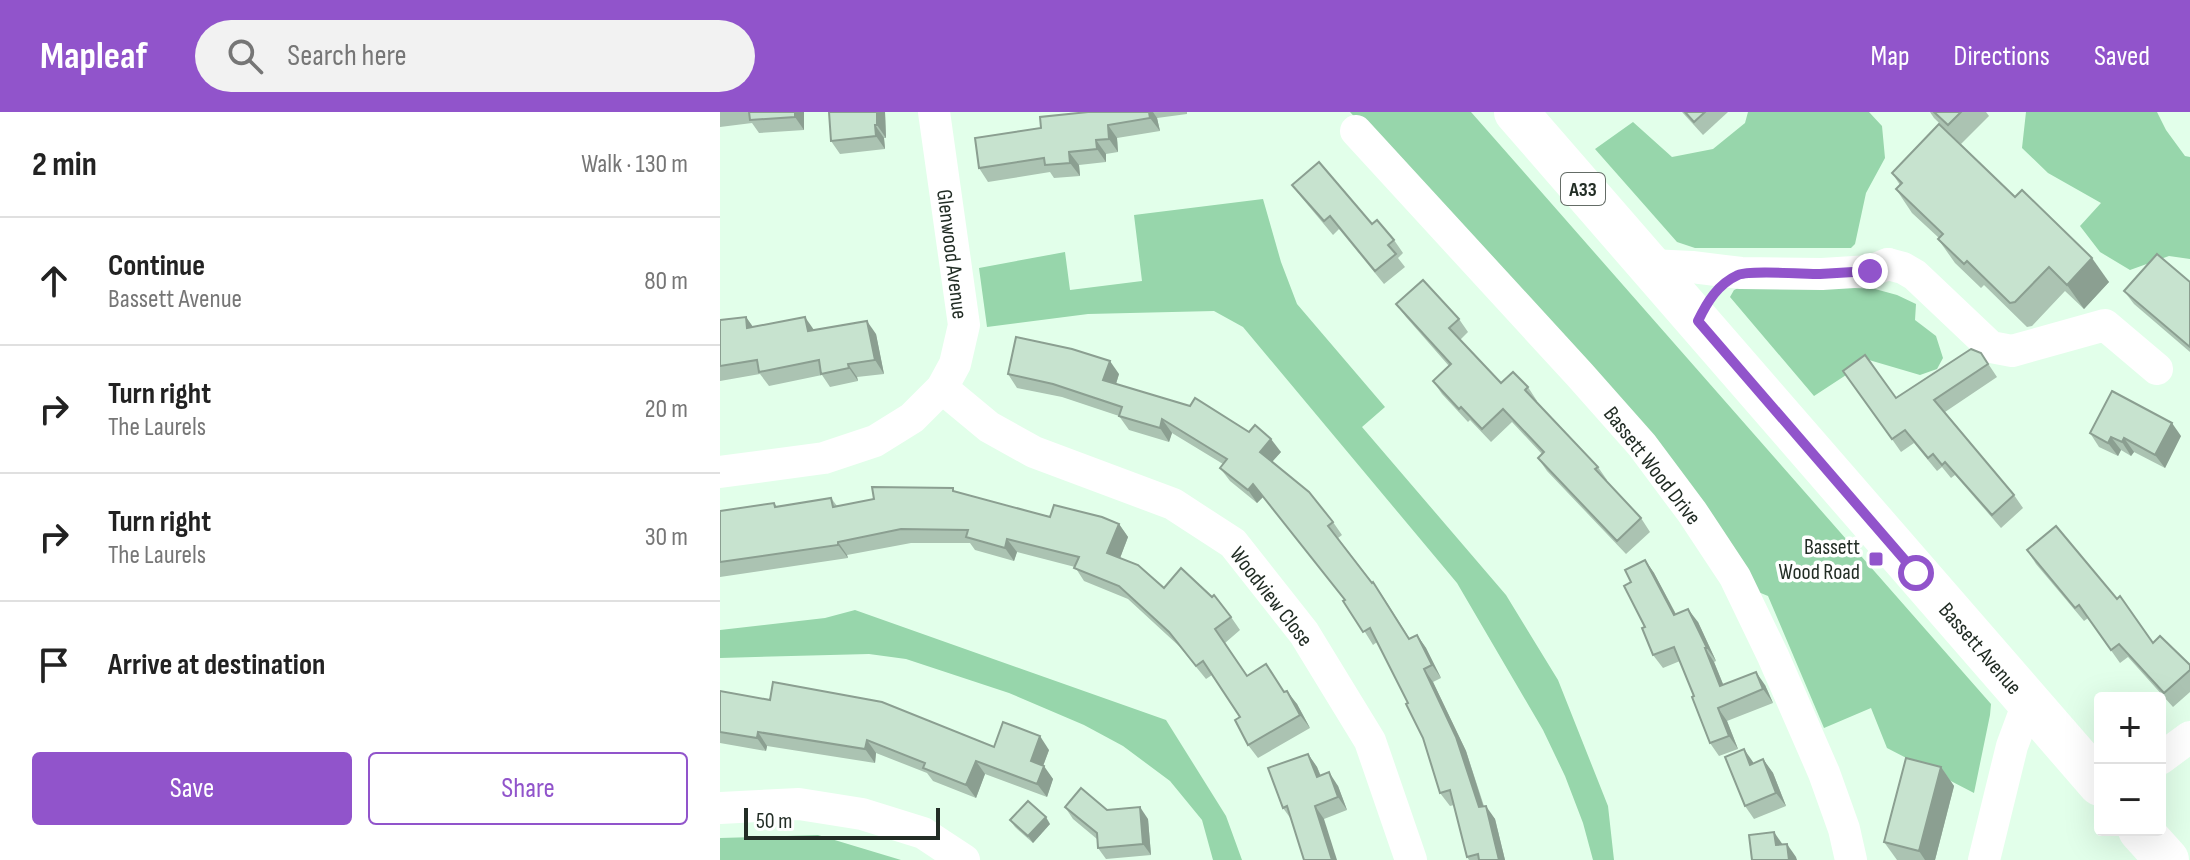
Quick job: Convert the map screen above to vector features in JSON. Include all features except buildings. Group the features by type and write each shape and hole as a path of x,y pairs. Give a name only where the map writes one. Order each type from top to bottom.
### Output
{"main road":[{"name":"Bassett Avenue","path":"1516,112 2094,777"},
{"path":"2145,836 2167,860"}],"street":[{"name":"Glenwood Avenue","path":"720,472 824,458 875,441 912,418 942,388 955,364 964,325 934,112"},
{"name":"Bassett Wood Drive","path":"1356,131 1642,445 1709,538 1735,577 1773,656 1824,773 1844,829 1851,860"},
{"path":"1650,265 1741,273 1822,274 1870,271 1889,252 1991,347 2012,351 2111,314 2157,369"},
{"path":"1698,321 1715,292 1741,273"},
{"name":"Woodview Close","path":"942,388 989,427 1034,452 1173,504 1233,543 1304,633 1370,741 1411,860"},
{"path":"1984,860 2012,746 2028,703"},
{"path":"2166,755 2190,737"},
{"path":"720,808 799,804 862,814 923,833 964,860"}],"green space":[{"path":"1350,112 1471,112 1991,704 1974,793 1887,748 1871,708 1824,728 1768,596 1751,589 1660,452"},
{"path":"1748,112 1869,112 1882,126 1885,158 1866,193 1855,244 1851,248 1695,248 1677,242 1595,149 1633,122 1672,157 1713,149 1745,123"},
{"path":"2026,112 2157,112 2185,156 2190,157 2190,259 2169,256 2130,270 2100,252 2080,226 2101,203 2048,173 2022,148"},
{"path":"1263,199 1297,304 1385,407 1362,427 1506,595 1558,680 1608,806 1614,860 1593,860 1565,776 1543,730 1457,583 1243,327 1214,311 1088,314 987,327 979,268 1065,252 1070,290 1142,281 1134,215"},
{"path":"1749,283 1875,289 1897,295 1916,304 1915,320 1936,336 1943,358 1937,369 1920,375 1869,360 1814,396 1730,297 1734,290"},
{"path":"855,610 1166,720 1226,816 1242,860 1213,860 1202,820 1170,781 1123,746 1084,725 1009,693 906,659 869,654 720,658 720,630 825,618"},
{"path":"818,835 901,860 720,860 720,838"}],"place":[{"name":"Bassett Wood Road","path":"1876,559"}],"route":[{"path":"1870,271 1741,273 1715,292 1698,321 1916,573"}]}
